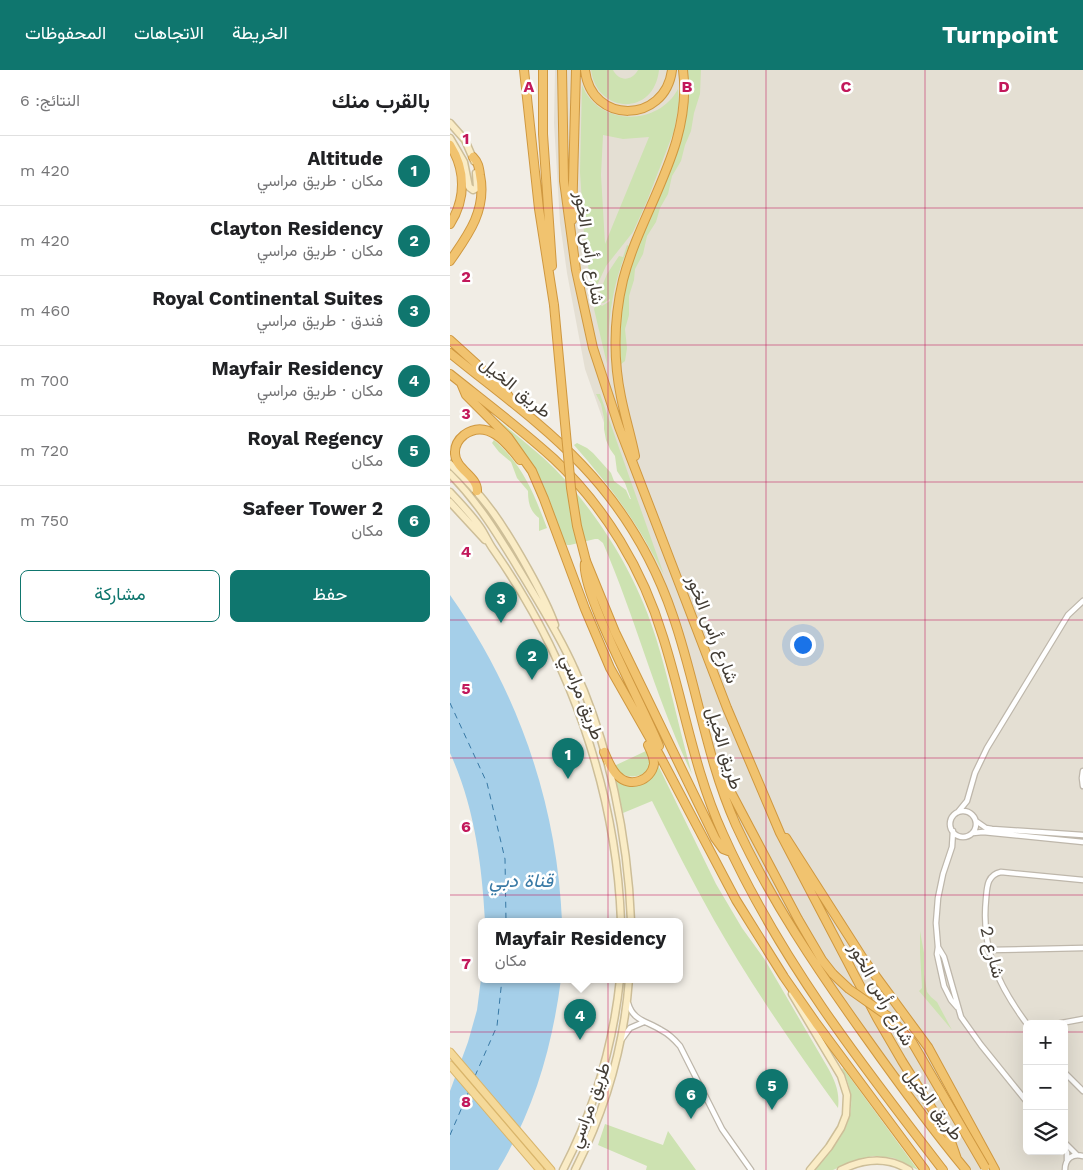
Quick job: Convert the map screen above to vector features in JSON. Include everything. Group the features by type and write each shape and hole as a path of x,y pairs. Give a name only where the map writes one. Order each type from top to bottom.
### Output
{"highway":[{"path":"524,70 541,225 554,305"},
{"name":"شارع رأس الخور","path":"543,70 543,134 554,305 571,488 577,526 586,561 629,670 717,842 723,849 732,852"},
{"name":"شارع رأس الخور","path":"562,70 564,181 580,296 616,417 727,708 780,833 877,1018 949,1136 957,1159"},
{"path":"572,244 576,70"},
{"path":"585,70 590,89 596,98 613,109 634,111 644,108 660,98 666,90 672,70"},
{"path":"638,473 617,375 615,349 617,315 623,280 630,256 679,136 684,107 683,70"},
{"path":"450,145 460,165 462,185 459,204 450,224"},
{"path":"450,261 473,227 482,200 480,174 473,157"},
{"path":"450,340 504,389 512,404"},
{"name":"طريق الخيل","path":"450,353 572,454 616,505 638,539 668,603 682,645 709,752 719,783 752,856 793,929 858,1027 917,1108 966,1170"},
{"name":"طريق الخيل","path":"450,374 539,447 566,472 591,500 623,547 642,581 657,618 700,776 714,815 760,908 845,1040 943,1170"},
{"path":"461,383 466,395 504,432 524,458 540,489 603,653 630,705 660,756 725,882 784,977 841,1059 925,1170"},
{"path":"477,491 476,485 457,462 455,451 458,442 466,434 476,430 487,430 500,438 521,462 533,481 554,526"},
{"path":"629,670 658,744 660,756"},
{"path":"604,752 616,774 626,781 641,781 652,770 654,764 652,754 633,716 630,705"},
{"path":"709,752 798,919 822,960 849,989 889,1017 912,1042 986,1168"},
{"path":"780,833 792,845 864,960 928,1047 995,1170"}],"main road":[{"path":"450,1052 551,1170"},
{"path":"450,1065 540,1170"}],"street":[{"path":"450,123 465,140 473,157 476,171 476,190 472,190 469,187 464,162 450,138"},
{"path":"450,464 477,491 500,520 548,606 558,636"},
{"name":"طريق مراسي","path":"450,474 490,522 558,636 578,677 604,752 616,803 624,845 631,918"},
{"name":"طريق مراسي","path":"450,492 480,527 488,548 537,619 575,702 596,768 609,823 622,918"},
{"path":"450,502 488,548"},
{"path":"963,836 953,831 950,826 951,820 953,815 967,801 975,773 987,748 1068,615 1083,602"},
{"path":"1083,771 1083,786"},
{"path":"967,801 976,822 986,828 1083,835"},
{"path":"958,812 966,811 972,814"},
{"path":"972,833 976,822"},
{"path":"951,851 953,831"},
{"path":"1023,1097 973,1035 961,1017 957,1007 949,997 940,972 937,957 936,923 938,898 943,874 955,844 963,836 972,833 1083,842"},
{"path":"1072,833 1075,837 1072,841"},
{"name":"شارع 2","path":"1024,1020 997,978 989,950 985,927 985,910 989,879 994,874 1004,872 1083,880"},
{"path":"938,947 943,954 956,992 957,1007"},
{"path":"989,950 1083,948"},
{"path":"940,972 948,969"},
{"path":"784,977 799,1007 841,1076 847,1095 844,1121 829,1147 810,1170"},
{"name":"طريق مراسي","path":"564,1170 590,1110 601,1078 613,1030 614,1001 619,983"},
{"name":"طريق مراسي","path":"575,1170 595,1127 610,1085 622,1040 629,983"},
{"path":"628,998 632,1012 644,1022 670,1035 680,1046 722,1129 751,1170"},
{"path":"1068,1022 1083,1019"},
{"path":"622,1040 630,1028 644,1022"},
{"path":"1068,1076 1083,1091"},
{"path":"1068,1147 1077,1155 1083,1156"},
{"path":"580,1170 584,1152"},
{"path":"1065,1170 1066,1155"},
{"path":"1067,1160 1077,1155"},
{"path":"841,1170 863,1162 878,1160 893,1162 909,1170"}],"shaded area":[{"path":"555,70 1083,70 1083,1170 962,1170 792,925 734,816 656,570 585,369 567,273 560,223 554,123"}],"green space":[{"path":"591,70 613,70 619,77 626,79 638,70 659,70 655,85 647,96 637,102 625,104 614,102 603,95 595,85"},
{"path":"688,70 701,70 700,94 681,161 672,176 668,194 660,208 656,222 647,236 643,254 635,269 629,296 629,315 625,329 627,348 625,361 620,365 622,317 627,282 639,245 670,172 678,148 685,123 688,97"},
{"path":"582,85 590,99 601,108 614,114 628,117 643,115 657,110 669,101 678,89 679,103 674,131 647,201 633,232 606,266 592,296 584,234 580,172","holes":["603,135 623,139 649,137 605,244 601,175"]},
{"path":"627,245 629,246 621,266 613,297 607,364 594,309 597,302 602,306 610,301 610,299 601,303 598,298 599,294 607,274 619,256 623,257"},
{"path":"596,394 600,394 664,575 624,507 574,445 577,443 593,453 611,473 614,481 626,490 631,499 625,483 617,471 615,456 606,440 601,404"},
{"path":"497,419 548,462 571,487 602,527 628,570 639,592 656,638 692,774 679,746 603,543 598,539 570,545 564,542 540,478"},
{"path":"494,440 520,470 532,492 547,528 539,531 539,518 533,513 530,506 528,491 517,478 511,462 492,443"},
{"path":"648,750 649,766 640,775 626,776 614,766"},
{"path":"655,759 716,884 742,928 765,960 831,1073 838,1092 838,1108 773,1016 728,944 698,891 652,801 623,813 614,776 641,784"},
{"path":"920,931 927,992 937,1002 952,1030 919,991 922,988"},
{"path":"843,1068 918,1170 894,1158 873,1156 851,1162 833,1170 815,1170 842,1135 851,1111 851,1098"},
{"path":"605,1124 663,1145 668,1131 696,1170 646,1170 647,1166 598,1145"}],"water":[{"name":"قناة دبي","path":"450,595 474,632 495,670 514,709 530,750 552,834 559,877 562,918 485,918 482,878 471,814 450,753"},
{"path":"480,983 560,983 547,1054 540,1078 522,1125 498,1170 450,1170 450,1091 468,1042 477,1010"}],"ferry route":[{"path":"450,703 487,783 505,859 506,918"},
{"path":"475,1076 497,1026 502,983"},
{"path":"450,1135 469,1091"}],"place":[{"name":"Royal Continental Suites","path":"501,623"},
{"name":"Clayton Residency","path":"532,680"},
{"name":"Altitude","path":"568,779"},
{"name":"Mayfair Residency","path":"580,1040"},
{"name":"Royal Regency","path":"772,1110"},
{"name":"Safeer Tower 2","path":"691,1119"}]}
